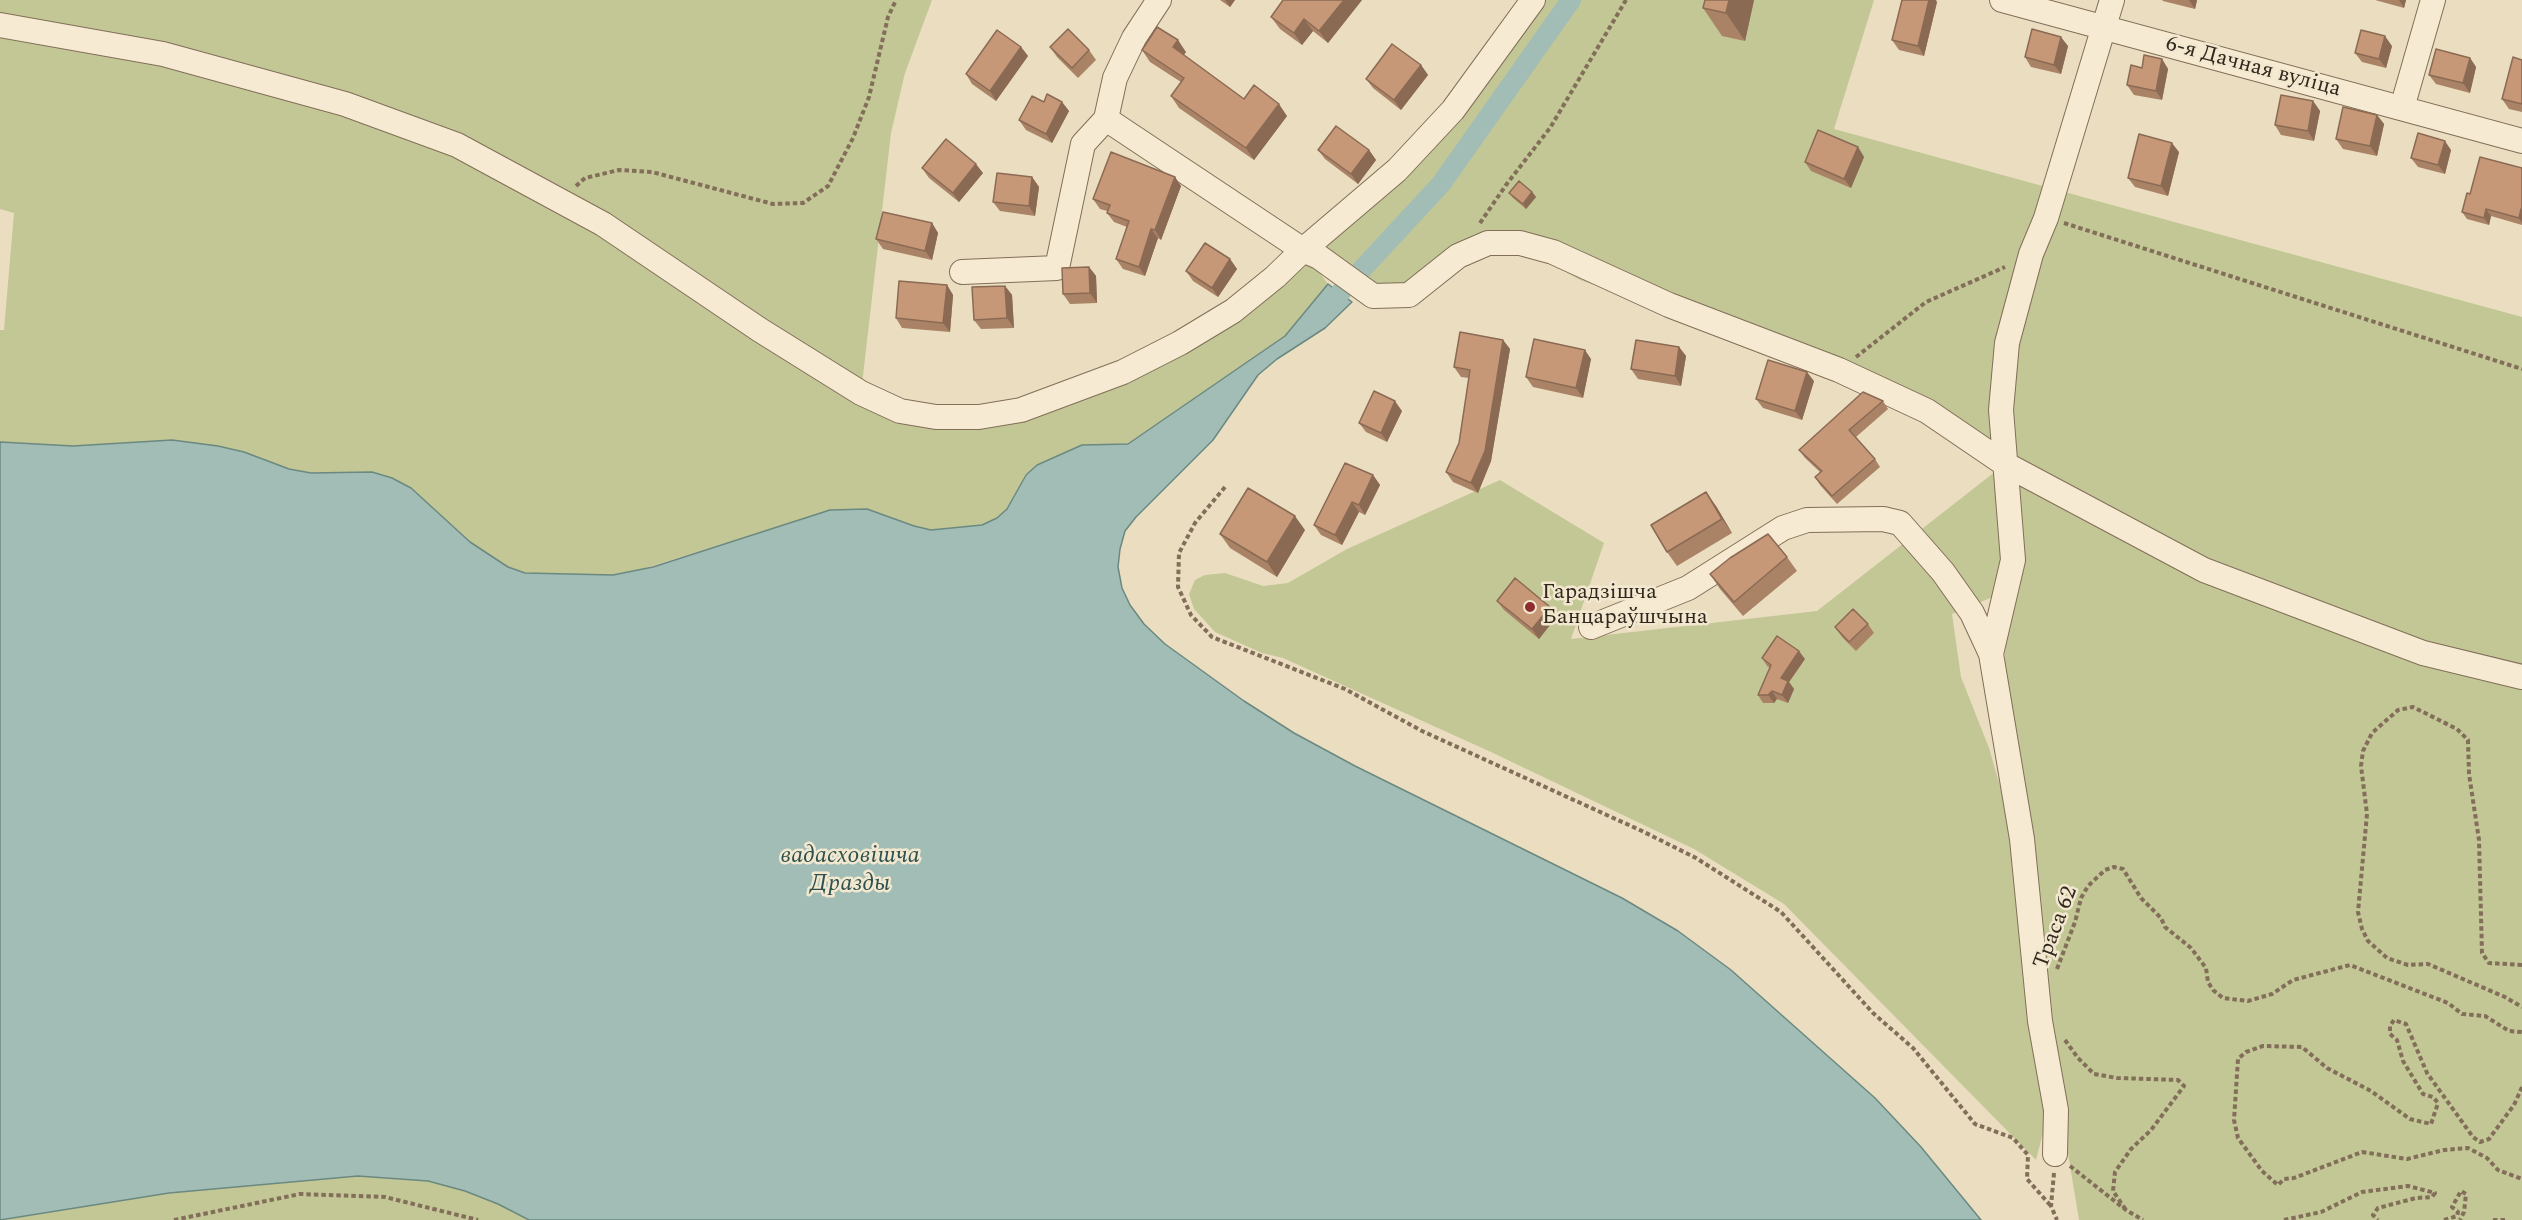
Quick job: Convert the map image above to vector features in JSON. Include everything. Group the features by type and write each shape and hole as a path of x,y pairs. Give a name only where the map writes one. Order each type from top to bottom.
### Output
{"street":[{"path":"963,272 1057,268 1083,144 1106,119 1115,78 1134,38 1159,0"},
{"path":"0,25 164,54 345,104 457,145 603,224 760,330 861,393 900,411 936,417 979,417 1021,410 1123,372 1180,343 1233,311 1275,277 1311,254 1397,170 1453,110 1533,0"},
{"name":"6-я Дачная вуліца","path":"2002,0 2522,141"},
{"path":"2055,1155 2056,1110 2040,1021 2022,839 2010,761 1993,677 1991,654 2013,560 2001,410 2007,343 2031,254 2046,218 2112,0"},
{"path":"2402,108 2433,0"},
{"path":"1106,119 1373,296 1409,295 1458,256 1488,243 1520,243 1542,249 1669,305 1839,370 1927,411 2005,464 2204,570 2423,653 2522,677"},
{"path":"1591,627 1688,588 1783,528 1807,520 1883,519 1900,523 1943,572 1972,612 1991,654"}],"path":[{"path":"560,200 585,178 618,170 652,172 773,204 803,203 828,186 853,138 869,97 888,17 896,0"},
{"path":"1458,256 1506,185 1550,128 1626,0"},
{"path":"2046,218 2522,369"},
{"path":"1839,370 1926,302 2031,254"},
{"path":"1226,487 1195,523 1179,553 1178,587 1191,615 1212,637 1345,689 1422,731 1641,831 1696,858 1781,912 1873,1013 1913,1048 1975,1124 2013,1138 2021,1146 2028,1155 2027,1179 2051,1206 2056,1220"},
{"path":"2522,965 2489,963 2482,953 2479,840 2469,774 2468,740 2457,729 2413,707 2398,710 2372,733 2363,751 2361,766 2367,814 2358,912 2362,929 2368,941 2387,958 2408,965 2428,964 2505,997 2522,1007"},
{"name":"Траса 62","path":"2053,979 2075,922 2081,898 2088,886 2105,870 2114,867 2123,869 2141,898 2161,918 2164,927 2191,948 2206,968 2208,982 2213,990 2223,998 2248,1001 2272,994 2294,980 2350,965 2448,1003 2462,1014 2484,1016 2509,1031 2522,1032"},
{"path":"2522,1087 2514,1105 2489,1139 2480,1143 2473,1137 2427,1073 2406,1024 2394,1020 2390,1026 2390,1034 2397,1040 2403,1061 2423,1094 2433,1097 2438,1103 2431,1124 2410,1119 2371,1091 2327,1068 2302,1047 2273,1046 2263,1046 2246,1052 2238,1059 2234,1120 2238,1138 2262,1171 2278,1185 2284,1179 2294,1178 2362,1152 2407,1159 2444,1150 2468,1148 2487,1158 2498,1170 2522,1179"},
{"path":"2064,1039 2094,1074 2117,1078 2178,1080 2184,1086 2151,1130 2131,1149 2115,1172 2113,1191 2126,1210"},
{"path":"2051,1206 2055,1155"},
{"path":"2055,1155 2126,1210 2143,1220"},
{"path":"2284,1220 2321,1212 2362,1192 2408,1186 2435,1193 2432,1197 2416,1198 2378,1208 2373,1215 2378,1220"},
{"path":"2444,1220 2457,1216 2458,1212 2452,1207 2461,1191 2466,1194 2464,1212 2460,1220"},
{"path":"174,1220 300,1194 385,1197 478,1220"},
{"path":"2493,1220 2505,1220"}],"green space":[{"path":"0,0 932,0 905,73 891,133 861,393 979,417 1180,343 1397,170 1533,0 1874,0 1834,129 2522,317 2522,1220 2079,1220 2047,1026 2004,664 2008,622 2007,591 1952,614 1961,677 1989,748 2016,842 2051,1101 2036,1160 1784,904 1694,849 1491,752 1283,658 1262,653 1215,632 1194,609 1189,594 1195,580 1205,575 1225,573 1263,586 1288,583 1347,549 1500,480 1604,543 1571,639 1817,611 2005,464 1793,352 1580,280 1529,250 1481,250 1411,299 1304,252 1328,284 1285,336 1128,444 1082,445 1037,464 1025,475 1007,509 997,518 982,525 931,530 867,509 830,510 633,572 613,575 525,573 508,567 470,542 411,488 392,478 372,472 311,473 289,469 244,452 172,440 73,446 0,442 0,330 4,330 14,213 0,209"},
{"path":"358,1176 428,1181 465,1191 529,1220 3,1220 169,1193"}],"water":[{"name":"вадасховішча Дразды","path":"1328,284 1352,302 1325,328 1277,359 1258,375 1213,440 1136,517 1125,531 1118,567 1122,588 1130,605 1144,624 1165,644 1244,701 1294,733 1355,766 1622,898 1678,931 1731,970 1875,1098 1921,1147 1981,1220 529,1220 465,1191 428,1181 358,1176 169,1193 0,1220 0,442 73,446 172,440 244,452 289,469 311,473 372,472 392,478 411,488 470,542 508,567 525,573 613,575 653,567 830,510 867,509 931,530 982,525 997,518 1007,509 1026,475 1037,465 1082,445 1128,444 1285,336"}],"building":[{"path":"1283,0 1344,0 1319,31 1304,19 1294,33 1271,17"},
{"path":"1705,0 1729,0 1726,13 1703,8"},
{"path":"1902,0 1929,0 1918,46 1892,40"},
{"path":"1157,27 1178,40 1173,47 1244,99 1254,85 1279,104 1246,148 1171,96 1184,78 1142,50"},
{"path":"1068,29 1089,50 1072,68 1050,47"},
{"path":"2032,29 2061,37 2054,65 2025,57"},
{"path":"997,30 1021,47 990,91 966,74"},
{"path":"2361,30 2385,36 2379,59 2355,53"},
{"path":"1392,44 1421,65 1394,100 1366,79"},
{"path":"2436,49 2470,58 2463,83 2429,75"},
{"path":"2144,55 2162,59 2156,91 2127,85 2131,65 2142,68"},
{"path":"2513,57 2522,60 2522,104 2502,99"},
{"path":"1047,94 1062,102 1046,134 1019,120 1032,96 1044,102"},
{"path":"2281,95 2313,101 2308,131 2275,125"},
{"path":"2343,107 2377,115 2370,146 2336,139"},
{"path":"1336,126 1369,150 1351,174 1318,150"},
{"path":"1818,130 1858,147 1844,179 1805,162"},
{"path":"2418,133 2445,141 2438,165 2411,158"},
{"path":"2139,134 2172,143 2161,186 2128,178"},
{"path":"946,139 976,164 953,193 922,168"},
{"path":"1111,152 1175,177 1155,230 1151,229 1139,267 1116,259 1129,221 1107,213 1110,205 1093,199"},
{"path":"2480,157 2522,168 2522,210 2519,218 2486,209 2484,218 2462,212 2467,193 2470,194"},
{"path":"997,173 1032,177 1029,206 993,202"},
{"path":"1519,181 1532,192 1523,204 1509,193"},
{"path":"883,212 932,223 925,251 876,239"},
{"path":"1205,243 1230,259 1212,288 1186,271"},
{"path":"1089,267 1090,293 1063,294 1062,268"},
{"path":"899,281 947,285 943,323 896,318"},
{"path":"1005,286 1007,318 974,320 972,287"},
{"path":"1460,332 1503,340 1485,451 1471,483 1446,472 1459,443 1470,370 1454,367"},
{"path":"1534,339 1585,350 1576,388 1526,377"},
{"path":"1636,340 1679,347 1675,376 1631,369"},
{"path":"1768,360 1807,372 1795,411 1756,399"},
{"path":"1374,391 1395,401 1381,433 1359,423"},
{"path":"1863,392 1883,401 1849,430 1875,459 1832,496 1815,477 1822,471 1799,450"},
{"path":"1345,463 1373,475 1359,505 1352,502 1335,535 1314,525"},
{"path":"1248,488 1295,516 1267,562 1220,534"},
{"path":"1706,492 1722,519 1667,552 1651,525"},
{"path":"1768,534 1787,557 1734,602 1710,574 1730,558"},
{"path":"1515,578 1550,607 1532,629 1497,601"},
{"path":"1853,609 1868,624 1849,642 1835,627"},
{"path":"1777,636 1799,651 1781,678 1788,681 1782,695 1772,691 1768,695 1758,695 1771,665 1762,658"}],"waterway":[{"path":"1340,293 1441,184 1571,0"}],"place":[{"name":"Гарадзішча Банцараўшчына","path":"1530,607"}]}
